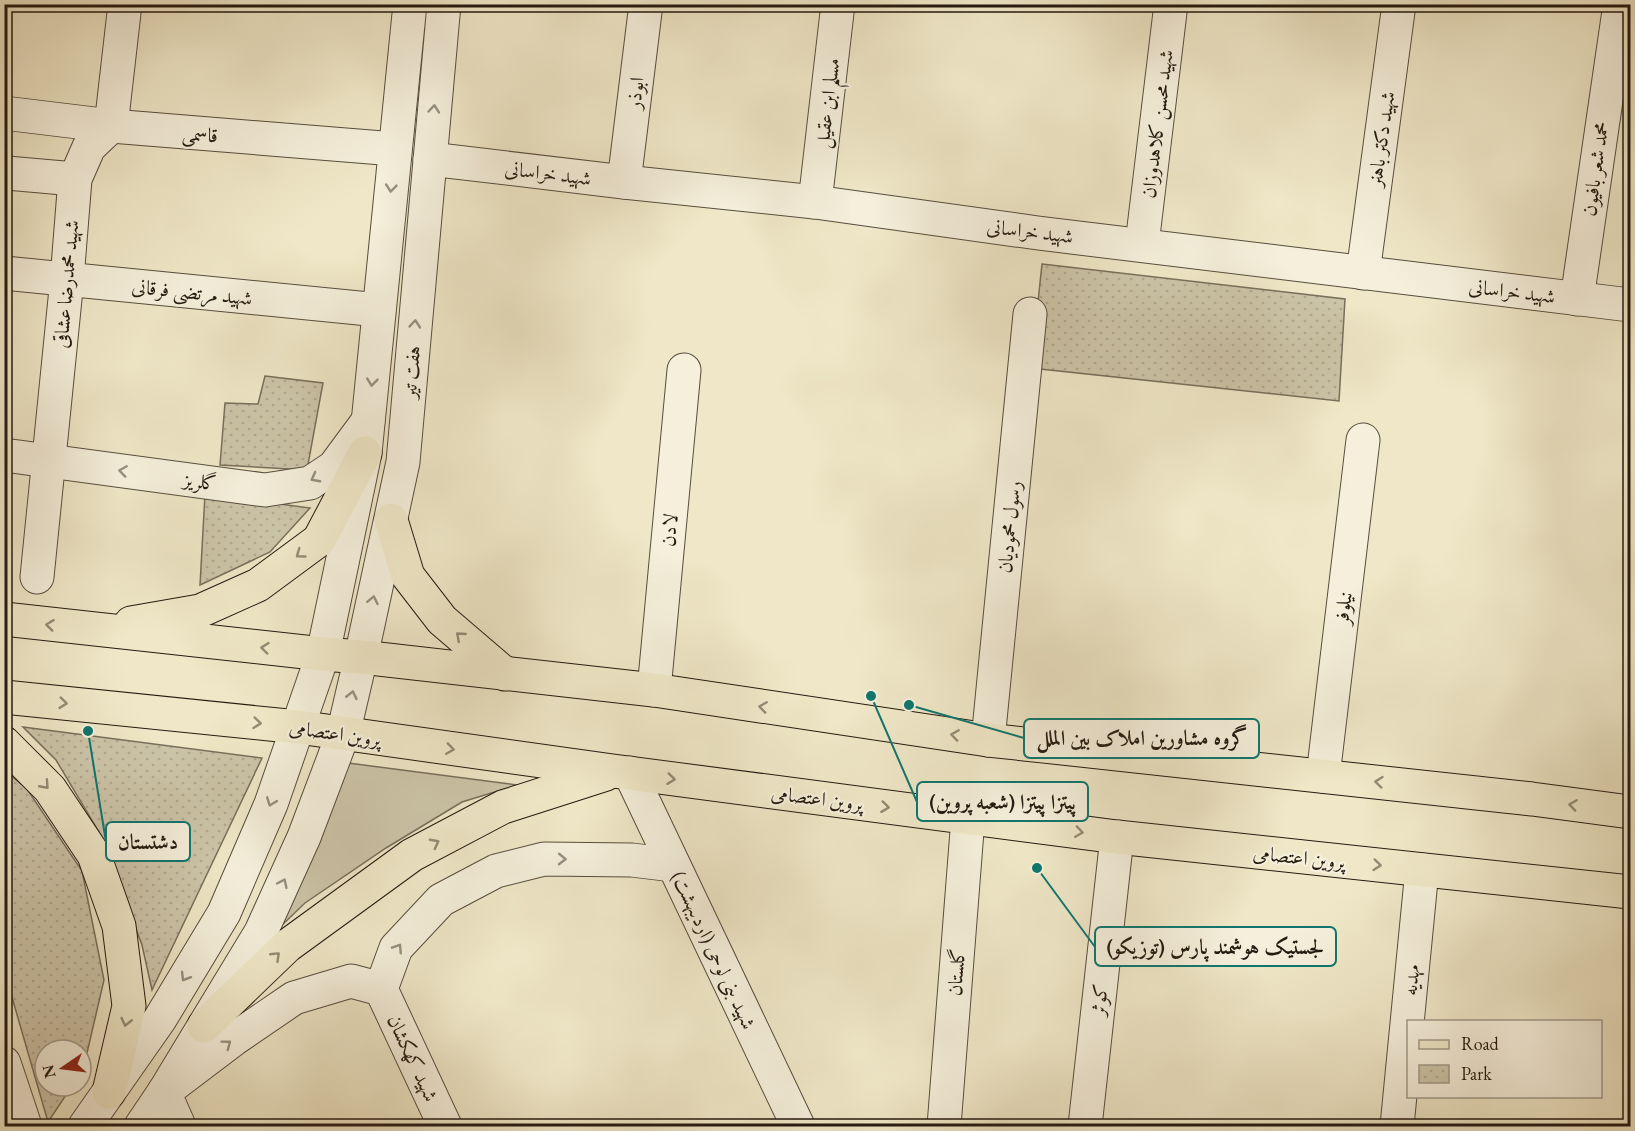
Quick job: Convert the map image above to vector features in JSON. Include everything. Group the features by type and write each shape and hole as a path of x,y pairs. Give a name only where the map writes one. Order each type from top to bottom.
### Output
{"main road":[{"path":"93,630 200,611 258,585 319,540 365,453"},
{"path":"391,520 408,576 442,620 504,674"},
{"path":"4,619 654,690 988,740 1532,799 1630,812"},
{"name":"پروین اعتصامی","path":"4,697 298,727 1117,837 1630,892"},
{"path":"4,743 50,789 94,855 119,926 129,1006 109,1092"},
{"path":"204,1026 287,946 412,855 503,807 621,772"}],"street":[{"path":"111,126 125,4"},
{"name":"هفت تیر","path":"85,1126 160,1019 224,913 271,804 323,654 365,453 410,4"},
{"name":"هفت تیر","path":"141,1126 261,932 304,837 343,734 403,462 444,4"},
{"name":"ابوذر","path":"624,182 646,4"},
{"name":"مسلم ابن عقیل","path":"815,202 838,4"},
{"name":"شهید محسن کلاهدوزان","path":"1142,244 1171,4"},
{"name":"شهید دکتر باهنر","path":"1363,273 1399,4"},
{"name":"محمد شعر بافیون","path":"1576,299 1620,4"},
{"name":"قاسمی","path":"4,113 111,126 395,149"},
{"name":"شهید محمدرضا عشاقی","path":"37,577 75,179 89,147 111,126"},
{"name":"شهید خراسانی","path":"430,159 815,202 1026,231 1630,305"},
{"path":"7,173 75,179"},
{"name":"شهید مرتضی فرقانی","path":"4,273 379,310"},
{"name":"رسول محمودیان","path":"988,740 1030,314"},
{"name":"لادن","path":"654,690 684,370"},
{"path":"368,421 377,437 387,443 405,433"},
{"name":"گلریز","path":"4,455 265,490 310,483 334,467 368,421"},
{"name":"نیلوفر","path":"1323,776 1363,440"},
{"name":"شهید بنی لوحی (اردیبهشت)","path":"621,772 673,865 798,1126"},
{"name":"گلستان","path":"944,1126 968,818"},
{"name":"کوثر","path":"1085,1126 1117,837"},
{"path":"179,1126 164,1092 234,1039 294,998 351,981 381,989 396,948 441,900 496,871 544,859 632,860 673,865"},
{"name":"مهدیه","path":"1407,1020 1422,870"},
{"path":"213,930 234,927 245,936 248,954"},
{"name":"شهید کهکشان","path":"381,989 445,1126"},
{"name":"مهدیه","path":"1397,1126 1407,1024"},
{"path":"4,1063 25,1126"}],"green space":[{"path":"1042,264 1345,299 1339,401 1031,368"},
{"path":"265,376 323,383 307,470 220,465 225,403 258,404"},
{"path":"205,494 310,508 270,552 200,585"},
{"path":"23,727 262,758 152,990 142,945 102,837 56,760"},
{"path":"348,763 517,785 462,802 386,848 305,903 278,929"},
{"path":"4,770 27,789 82,871 104,980 90,1038 33,1038 33,1070 5,973"},
{"path":"41,1098 64,1098 48,1122"}],"place":[{"name":"پیتزا پیتزا (شعبه پروین)","path":"871,696"},
{"name":"گروه مشاورین املاک بین الملل","path":"909,705"},
{"name":"دشتستان","path":"88,731"},
{"name":"لجستیک هوشمند پارس (توزیکو)","path":"1037,868"}]}
